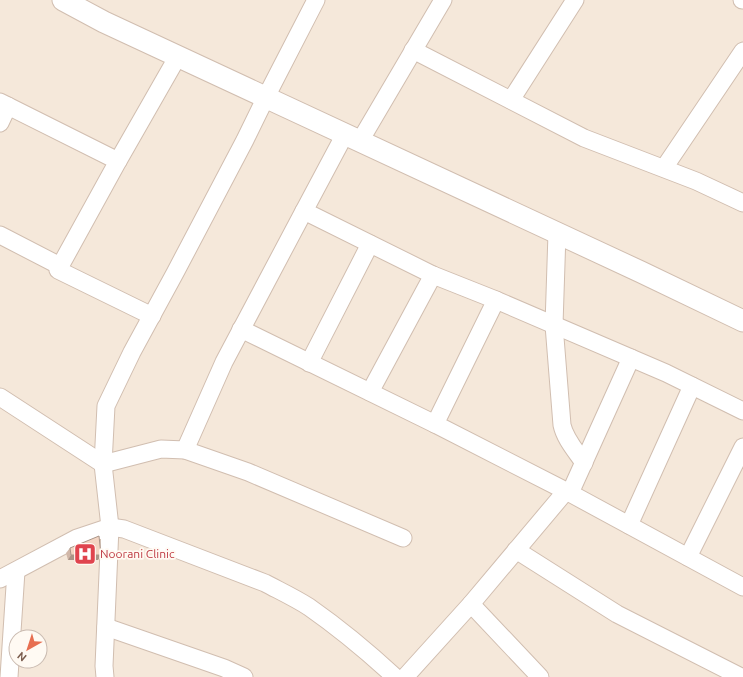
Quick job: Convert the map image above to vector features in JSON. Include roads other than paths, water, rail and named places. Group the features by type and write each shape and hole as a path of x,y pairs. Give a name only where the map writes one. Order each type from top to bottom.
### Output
{"street":[{"path":"105,677 104,666 110,527 103,464 106,406 132,352 241,147 316,0"},
{"path":"185,450 224,362 304,211 413,50 443,0"},
{"path":"511,100 575,0"},
{"path":"70,2 104,22 743,321"},
{"path":"413,50 584,138 664,168 743,202"},
{"path":"664,168 743,50"},
{"path":"152,316 58,270 178,56"},
{"path":"0,123 4,104 118,161"},
{"path":"304,211 433,275 496,300 666,373 743,411"},
{"path":"556,233 554,325 562,425 563,432 584,463"},
{"path":"0,235 60,266"},
{"path":"309,363 370,244"},
{"path":"370,392 433,275"},
{"path":"435,424 496,300"},
{"path":"241,329 435,424 568,492 743,587"},
{"path":"405,677 568,492 584,463 631,358"},
{"path":"629,525 692,386"},
{"path":"0,397 103,464 161,449 185,450 248,472 403,538"},
{"path":"688,557 743,447"},
{"path":"0,579 77,538 110,527 124,529 265,584 286,594 308,607 365,650 395,677"},
{"path":"516,550 617,614 741,677"},
{"path":"9,677 16,571"},
{"path":"470,604 540,677"},
{"path":"106,627 224,673 244,677"}],"place":[{"name":"Noorani Clinic","path":"85,554"}]}
